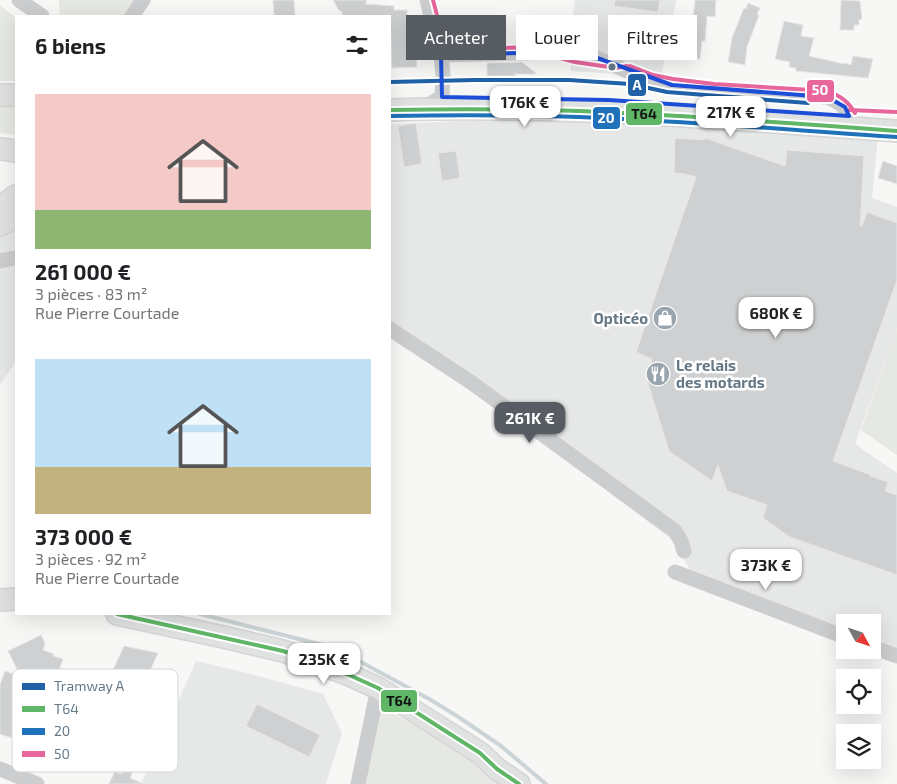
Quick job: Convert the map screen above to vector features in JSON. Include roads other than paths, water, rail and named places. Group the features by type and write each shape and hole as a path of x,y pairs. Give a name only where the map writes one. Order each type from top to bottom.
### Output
{"main road":[{"path":"0,95 15,95"},
{"path":"391,98 609,100 897,118"},
{"path":"391,110 464,108 567,110 897,131"},
{"path":"0,149 15,151"},
{"path":"0,207 15,197"},
{"path":"0,224 15,217"},
{"path":"0,600 15,600"},
{"path":"122,615 283,651 347,674 378,688 480,753 497,769 519,784"}],"street":[{"path":"19,0 41,15"},
{"path":"133,15 143,0"},
{"path":"427,0 431,15"},
{"path":"506,53 560,52 589,55 651,81 672,85 713,90 827,97 845,107 849,116"},
{"path":"421,109 442,97 442,60"},
{"path":"0,261 15,258"},
{"path":"391,330 472,383 669,526 682,541 684,551"},
{"path":"675,572 836,633"},
{"path":"881,650 897,656"},
{"path":"358,784 378,688"},
{"path":"0,769 38,784"}],"waterway":[{"path":"204,615 335,648 431,700 460,718 501,746 546,784"}],"tram line":[{"name":"A","path":"391,82 569,80 630,84 667,92 808,103"}],"place":[{"name":"Opticéo","path":"665,318"},
{"name":"Le relais des motards","path":"658,374"}]}
